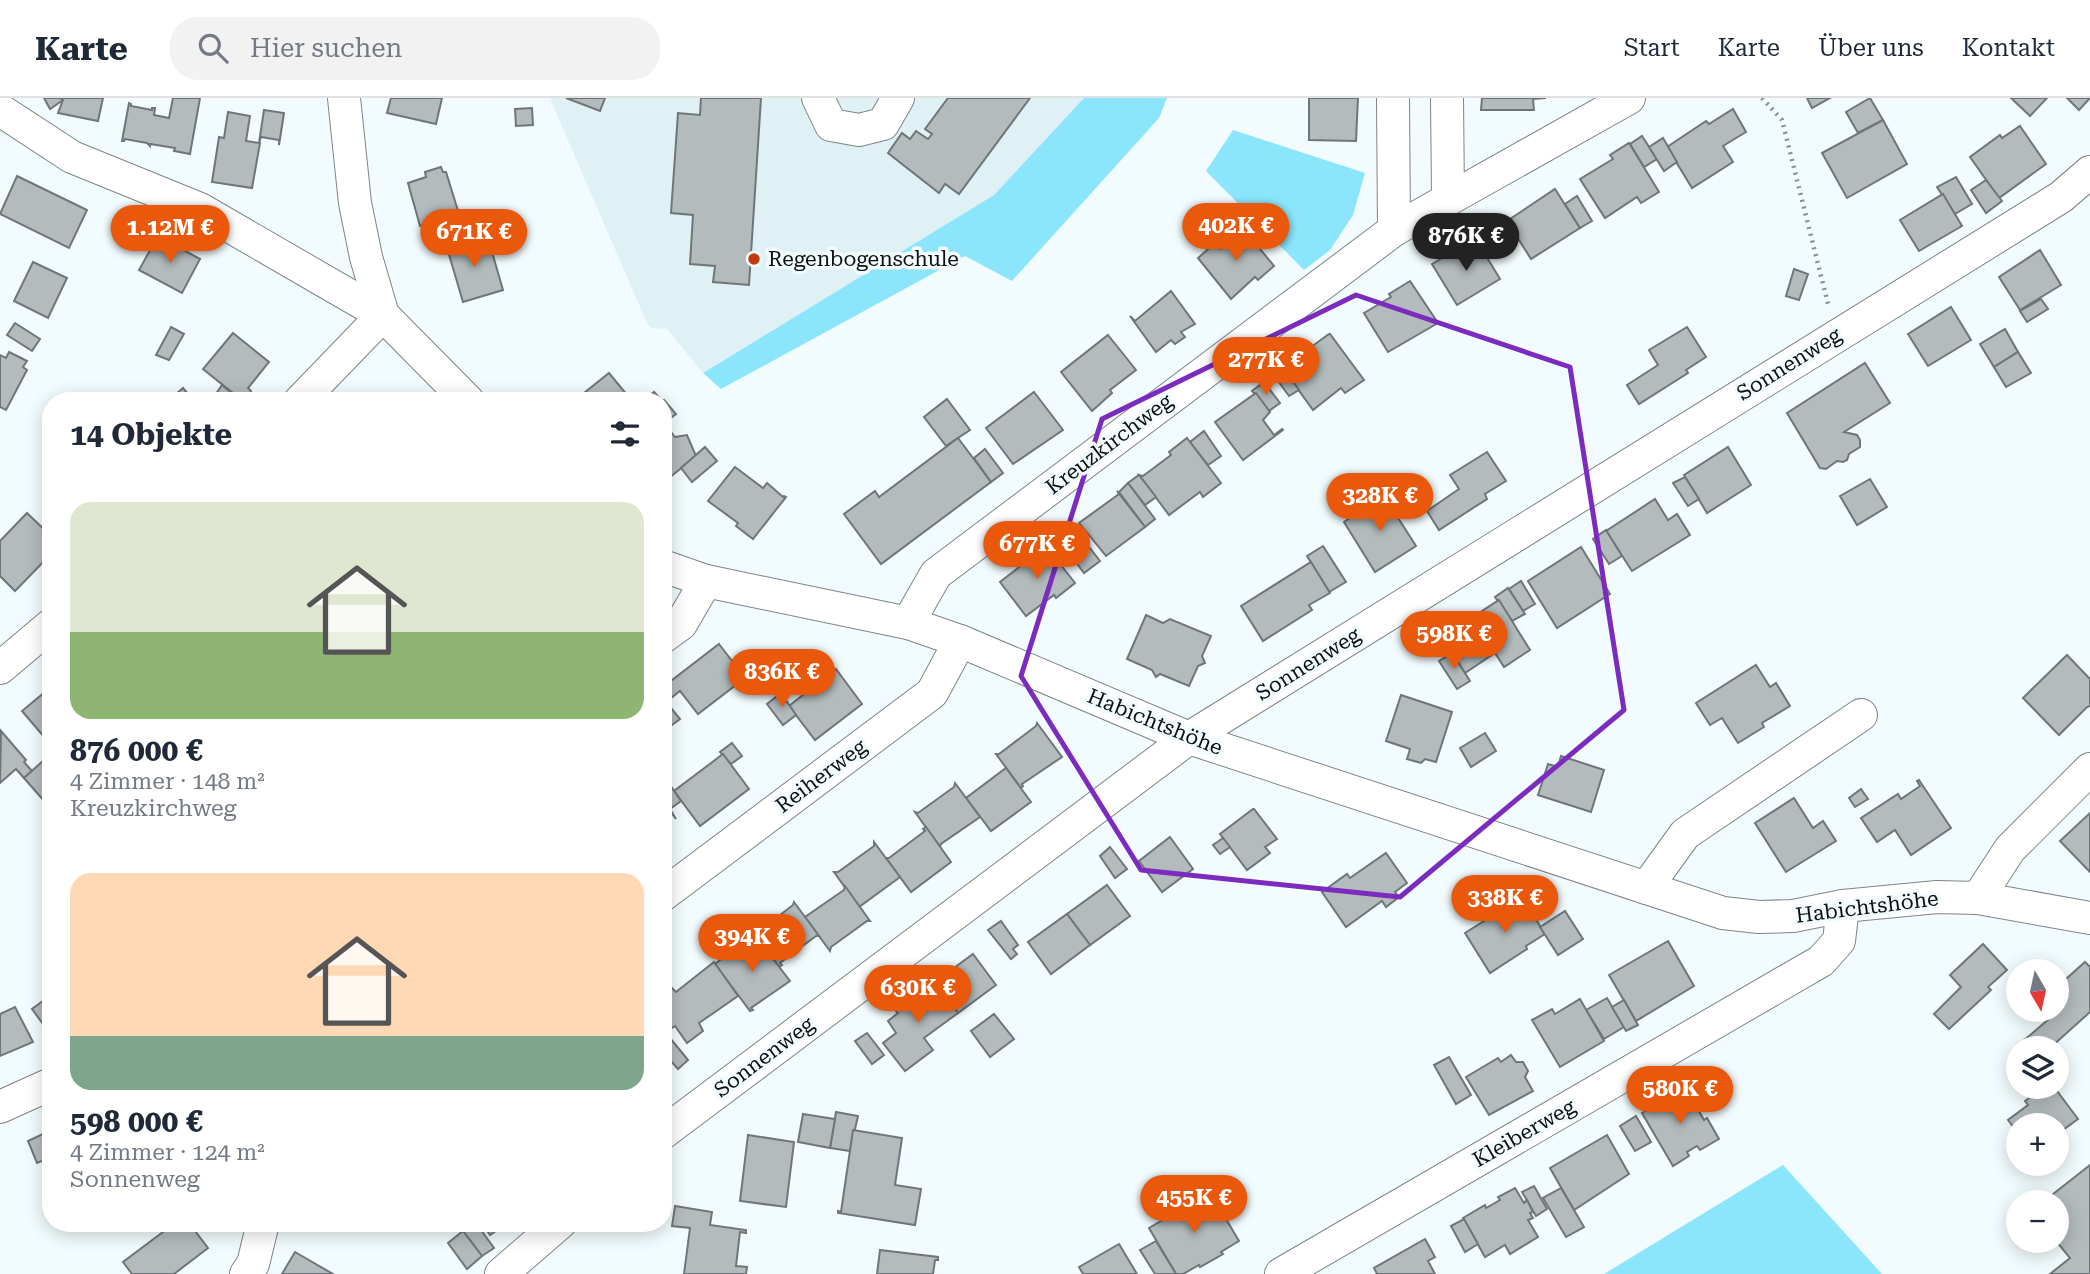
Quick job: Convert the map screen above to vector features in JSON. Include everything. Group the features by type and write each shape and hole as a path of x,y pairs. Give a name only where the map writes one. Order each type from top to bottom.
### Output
{"street":[{"path":"344,98 355,203 366,257 383,315"},
{"path":"818,98 831,125 859,130 883,124 898,98"},
{"path":"1394,98 1394,230"},
{"path":"1447,98 1448,197"},
{"name":"Kreuzkirchweg","path":"908,623 936,574 1394,230 1448,197 1629,98"},
{"path":"0,110 72,158 200,209 383,315 459,392"},
{"name":"Sonnenweg","path":"672,1126 1189,738 2061,197 2090,172"},
{"path":"309,392 383,315"},
{"name":"Habichtshöhe","path":"672,569 706,581 908,623 960,642 1189,738 1723,913 1759,917 1793,916 1843,906 1937,897 1978,898 2090,918"},
{"path":"672,630 681,624 706,581"},
{"path":"0,668 42,633"},
{"name":"Reiherweg","path":"672,888 932,693 960,642"},
{"path":"1646,888 1685,834 1861,715"},
{"path":"1978,898 2010,849 2090,769"},
{"name":"Kleiberweg","path":"1281,1274 1821,961 1839,941 1843,906"},
{"path":"0,1107 42,1088"},
{"path":"246,1274 253,1264 261,1232"},
{"path":"501,1274 549,1232"}],"path":[{"path":"1762,98 1782,120 1836,335"}],"highlighted area":[{"path":"1356,295 1570,367 1624,710 1400,897 1141,870 1021,676 1102,419"}],"shaded area":[{"name":"Regenbogenschule","path":"552,98 1084,98 994,195 703,373 667,329 652,328 647,323"},
{"path":"1084,98 1167,98 1159,118 1012,281 965,256 721,389 703,373 994,195"},
{"path":"1233,130 1365,173 1353,215 1330,250 1304,270 1206,171"},
{"path":"1783,1165 1882,1274 1604,1274"}],"building":[{"path":"44,98 61,98 63,100 50,109"},
{"path":"61,98 103,98 98,121 58,113 63,100"},
{"path":"173,98 200,98 190,154 174,151 175,148 150,146 125,139 122,141 129,103 131,106 152,110 155,108 154,115 169,118"},
{"path":"391,98 442,98 436,124 387,113"},
{"path":"566,98 605,98 600,111"},
{"path":"701,98 761,98 749,285 713,282 715,266 690,264 693,215 671,213 678,113 700,115"},
{"path":"948,98 1030,98 959,194 945,184 939,193 888,153 902,133 910,139 916,131 928,139 932,134 925,129"},
{"path":"1309,98 1358,98 1356,141 1309,140"},
{"path":"1482,98 1546,98 1533,99 1534,110 1481,110"},
{"path":"1807,98 1830,98 1812,108"},
{"path":"1870,98 1883,120 1858,133 1846,112"},
{"path":"2011,98 2047,98 2030,116"},
{"path":"2067,98 2090,98 2079,110"},
{"path":"532,108 533,125 516,126 515,109"},
{"path":"1733,109 1746,132 1723,146 1733,162 1692,188 1667,147 1706,121 1709,124"},
{"path":"264,110 284,113 279,145 279,140 261,137 259,143"},
{"path":"228,112 250,116 246,141 260,143 252,188 212,182 219,137 224,138"},
{"path":"1883,120 1907,164 1847,198 1822,153"},
{"path":"2020,126 2046,164 1999,198 1970,157 2000,135 2002,138"},
{"path":"1642,136 1657,159 1644,167 1630,144"},
{"path":"1663,138 1677,162 1664,171 1649,147"},
{"path":"1629,143 1659,192 1641,203 1637,197 1605,218 1580,179 1613,159 1610,155"},
{"path":"441,167 443,172 446,172 459,214 454,215 460,236 445,241 439,220 420,226 408,183 426,177 425,172"},
{"path":"17,176 87,210 69,248 0,214"},
{"path":"1956,177 1972,204 1955,214 1937,187"},
{"path":"1986,180 2002,201 1986,213 1971,190"},
{"path":"1555,189 1580,228 1531,259 1507,221"},
{"path":"1943,194 1962,226 1919,251 1900,220"},
{"path":"1577,196 1592,221 1580,228 1565,204"},
{"path":"1243,228 1274,266 1258,280 1255,277 1231,299 1198,258 1215,243 1220,249"},
{"path":"466,235 471,251 490,245 503,290 463,302 445,241"},
{"path":"158,236 200,259 182,293 139,270"},
{"path":"1477,241 1500,279 1457,305 1432,264 1451,253 1453,257"},
{"path":"2040,250 2061,285 2020,310 1999,277"},
{"path":"33,262 67,278 48,318 14,301"},
{"path":"1794,269 1808,274 1799,300 1786,296"},
{"path":"1410,281 1438,323 1388,352 1364,313 1391,297 1389,294"},
{"path":"1171,291 1195,324 1181,332 1185,337 1175,344 1171,340 1156,352 1130,316 1135,321"},
{"path":"2041,299 2048,309 2027,322 2020,311"},
{"path":"1951,307 1971,340 1928,366 1908,334"},
{"path":"15,323 40,339 32,351 7,335"},
{"path":"171,327 184,334 169,360 156,355"},
{"path":"1687,327 1706,357 1686,370 1688,373 1639,404 1627,385 1658,365 1649,350"},
{"path":"2005,329 2018,352 1994,367 1980,344"},
{"path":"233,333 269,362 248,388 250,392 232,392 203,369"},
{"path":"1329,334 1364,380 1345,393 1341,388 1313,410 1282,367 1287,370 1314,350 1311,347"},
{"path":"1108,335 1136,370 1110,390 1112,393 1092,411 1061,372"},
{"path":"9,352 27,361 23,367 27,370 6,410 0,407 0,355 6,358"},
{"path":"2018,352 2031,373 2006,387 1994,367"},
{"path":"1865,363 1890,403 1844,432 1857,435 1860,440 1860,447 1849,454 1847,460 1837,461 1826,469 1820,468 1787,413"},
{"path":"1283,368 1299,390 1289,396 1273,374"},
{"path":"609,373 625,392 585,392"},
{"path":"1264,382 1280,403 1269,411 1252,391"},
{"path":"222,385 230,392 217,392"},
{"path":"1034,392 1063,430 1013,464 986,428"},
{"path":"1256,393 1270,412 1263,420 1274,435 1283,430 1243,460 1215,422"},
{"path":"947,399 970,430 946,446 924,417"},
{"path":"1204,431 1221,456 1208,465 1190,442"},
{"path":"672,433 675,437 687,435 696,456 672,476"},
{"path":"958,438 991,482 881,564 844,514 875,491 879,497"},
{"path":"1187,438 1221,483 1203,497 1200,492 1169,515 1139,475 1143,476 1171,455 1169,452"},
{"path":"705,447 717,461 692,482 681,468"},
{"path":"1728,447 1751,485 1707,513 1684,475"},
{"path":"985,449 1003,473 991,482 974,458"},
{"path":"1487,452 1506,481 1485,494 1487,499 1439,530 1427,511 1459,489 1450,475"},
{"path":"735,467 763,488 767,483 786,497 753,539 736,526 738,523 708,501"},
{"path":"1139,475 1156,497 1145,505 1128,483"},
{"path":"1685,477 1699,499 1688,506 1673,483"},
{"path":"1870,479 1887,507 1857,525 1840,496"},
{"path":"1128,483 1155,519 1145,527 1119,492"},
{"path":"1117,491 1145,527 1106,556 1079,523 1119,494"},
{"path":"1384,496 1416,546 1375,572 1344,522 1360,511 1361,506"},
{"path":"1655,499 1668,520 1677,514 1690,535 1632,571 1606,531"},
{"path":"27,513 42,527 42,563 15,591 0,576 0,541"},
{"path":"1075,529 1100,561 1084,573 1060,541"},
{"path":"1606,530 1622,556 1609,564 1593,539"},
{"path":"1046,546 1075,583 1026,616 1000,582"},
{"path":"1323,546 1346,582 1329,592 1307,556"},
{"path":"1581,547 1610,594 1557,628 1528,581"},
{"path":"1311,562 1330,593 1309,605 1312,610 1263,641 1241,606"},
{"path":"1521,581 1535,604 1523,611 1509,589"},
{"path":"1508,588 1525,614 1512,621 1495,597"},
{"path":"1499,600 1530,650 1504,667 1495,653 1465,673 1442,637"},
{"path":"1146,615 1163,623 1170,619 1211,636 1202,656 1205,663 1198,666 1189,686 1160,674 1156,677 1152,670 1127,659"},
{"path":"719,644 745,678 698,714 680,691 672,697 672,680"},
{"path":"1452,653 1470,681 1457,689 1439,661"},
{"path":"2067,655 2090,679 2090,706 2059,735 2023,698"},
{"path":"775,664 784,677 761,694 752,681"},
{"path":"1756,665 1770,687 1776,683 1790,706 1762,723 1764,727 1738,743 1722,718 1710,725 1696,703"},
{"path":"836,669 862,704 815,740 789,706"},
{"path":"781,693 796,715 783,725 767,704"},
{"path":"42,694 42,734 22,711"},
{"path":"1401,695 1452,712 1436,762 1425,759 1421,763 1407,759 1410,749 1386,741"},
{"path":"672,709 680,719 672,725"},
{"path":"1037,723 1062,757 1022,784 1021,788 996,754"},
{"path":"1,731 32,771 24,778 16,769 0,783"},
{"path":"1485,733 1496,751 1471,767 1460,748"},
{"path":"732,743 742,756 731,764 720,752"},
{"path":"723,754 749,789 700,826 674,791"},
{"path":"1561,756 1604,770 1591,812 1538,795 1548,764 1558,767"},
{"path":"42,762 42,799 24,778"},
{"path":"1006,768 1031,802 991,831 966,798"},
{"path":"1919,780 1951,828 1911,855 1895,830 1877,842 1861,818 1898,794 1901,799 1920,786 1917,781"},
{"path":"955,783 980,817 940,847 915,812 918,813 954,787"},
{"path":"672,788 681,801 672,808"},
{"path":"1861,789 1868,799 1855,807 1849,798"},
{"path":"1794,798 1813,828 1823,821 1836,841 1786,872 1755,823"},
{"path":"1253,809 1277,839 1265,847 1270,853 1247,870 1220,834"},
{"path":"2090,813 2090,872 2060,841"},
{"path":"926,827 951,862 911,892 886,858 925,831 923,829"},
{"path":"1170,837 1193,869 1162,892 1139,861"},
{"path":"1223,838 1230,847 1220,854 1213,845"},
{"path":"874,842 900,877 859,907 834,872 838,872 874,846"},
{"path":"1110,847 1127,869 1115,878 1100,856"},
{"path":"1386,853 1407,883 1395,892 1399,897 1386,907 1382,901 1346,927 1322,892 1347,874 1350,878"},
{"path":"1107,885 1130,916 1090,945 1067,914"},
{"path":"845,886 870,921 831,947 830,951 805,917 844,890"},
{"path":"1522,897 1545,934 1490,973 1465,933"},
{"path":"794,902 819,936 780,963 782,965 779,967 754,932 758,932"},
{"path":"1565,911 1583,939 1558,955 1540,927"},
{"path":"1067,914 1090,945 1051,974 1028,942"},
{"path":"1001,921 1018,945 1013,949 1017,954 1011,959 988,930"},
{"path":"1668,941 1694,986 1636,1021 1609,975"},
{"path":"753,943 761,952 765,950 764,947 790,981 750,1011 715,964 738,946 743,951"},
{"path":"1983,944 2006,969 1988,987 1991,990 1949,1029 1934,1014 1961,987 1950,975"},
{"path":"973,954 996,985 958,1013 935,982"},
{"path":"714,962 738,996 699,1023 703,1031 687,1043 675,1026 672,1028 672,988 676,992"},
{"path":"2085,962 2090,967 2090,1012 2063,1036 2029,1036 2045,1022 2069,1022 2069,976"},
{"path":"935,982 958,1013 924,1038 933,1050 905,1071 883,1043 896,1033 888,1021 898,1013 896,1011"},
{"path":"1607,998 1624,1027 1604,1039 1586,1010"},
{"path":"1580,999 1604,1041 1560,1067 1532,1020 1552,1009 1555,1014"},
{"path":"1624,1000 1638,1025 1626,1031 1612,1007"},
{"path":"42,1002 42,1023 32,1009"},
{"path":"15,1007 33,1042 0,1056 0,1014"},
{"path":"994,1014 1014,1039 990,1057 971,1031"},
{"path":"867,1033 884,1055 872,1064 855,1041"},
{"path":"672,1040 688,1060 678,1069 672,1062"},
{"path":"1511,1055 1516,1062 1523,1062 1528,1071 1525,1077 1533,1091 1489,1115 1466,1077 1498,1058 1501,1062"},
{"path":"1449,1057 1471,1095 1456,1104 1434,1065"},
{"path":"1686,1089 1691,1090 1704,1120 1707,1118 1719,1139 1700,1150 1697,1146 1687,1152 1689,1156 1673,1166 1642,1113 1656,1105 1656,1101 1672,1098"},
{"path":"2063,1099 2078,1119 2069,1126 2069,1113 2017,1113 2028,1105 2025,1101"},
{"path":"836,1112 858,1116 850,1151 830,1148"},
{"path":"803,1114 835,1119 830,1148 798,1142"},
{"path":"1636,1116 1651,1142 1635,1151 1620,1126"},
{"path":"853,1130 902,1138 895,1185 921,1189 915,1225 838,1213 841,1212"},
{"path":"42,1134 42,1161 37,1163 28,1141"},
{"path":"748,1135 794,1142 786,1207 740,1201"},
{"path":"1607,1135 1629,1174 1574,1210 1550,1168"},
{"path":"2090,1165 2090,1274 2050,1274 2070,1258 2066,1253 2069,1253 2069,1190 2058,1190"},
{"path":"1534,1186 1547,1209 1536,1216 1522,1192"},
{"path":"1515,1188 1524,1203 1527,1200 1533,1212 1530,1213 1533,1218 1528,1220 1538,1237 1510,1254 1505,1245 1485,1257 1463,1218 1500,1200 1498,1197"},
{"path":"1561,1188 1584,1227 1566,1237 1543,1198"},
{"path":"1210,1192 1239,1241 1200,1267 1199,1265 1183,1274 1176,1274 1149,1228"},
{"path":"675,1206 712,1212 710,1225 746,1230 746,1233 740,1232 736,1266 747,1267 746,1274 684,1274 690,1228 672,1226"},
{"path":"1464,1219 1478,1244 1465,1252 1451,1226"},
{"path":"163,1232 196,1232 208,1248 174,1274 132,1274 123,1262"},
{"path":"464,1232 482,1232 494,1248 482,1256"},
{"path":"464,1232 482,1256 467,1269 448,1243"},
{"path":"1425,1239 1435,1257 1428,1261 1435,1274 1377,1274 1374,1268"},
{"path":"1156,1241 1176,1274 1155,1274 1140,1250"},
{"path":"1119,1244 1137,1274 1083,1274 1079,1267"},
{"path":"880,1250 938,1257 938,1260 935,1260 933,1274 877,1274"},
{"path":"295,1252 333,1274 282,1274"}],"place":[{"name":"Regenbogenschule","path":"754,259"}]}
